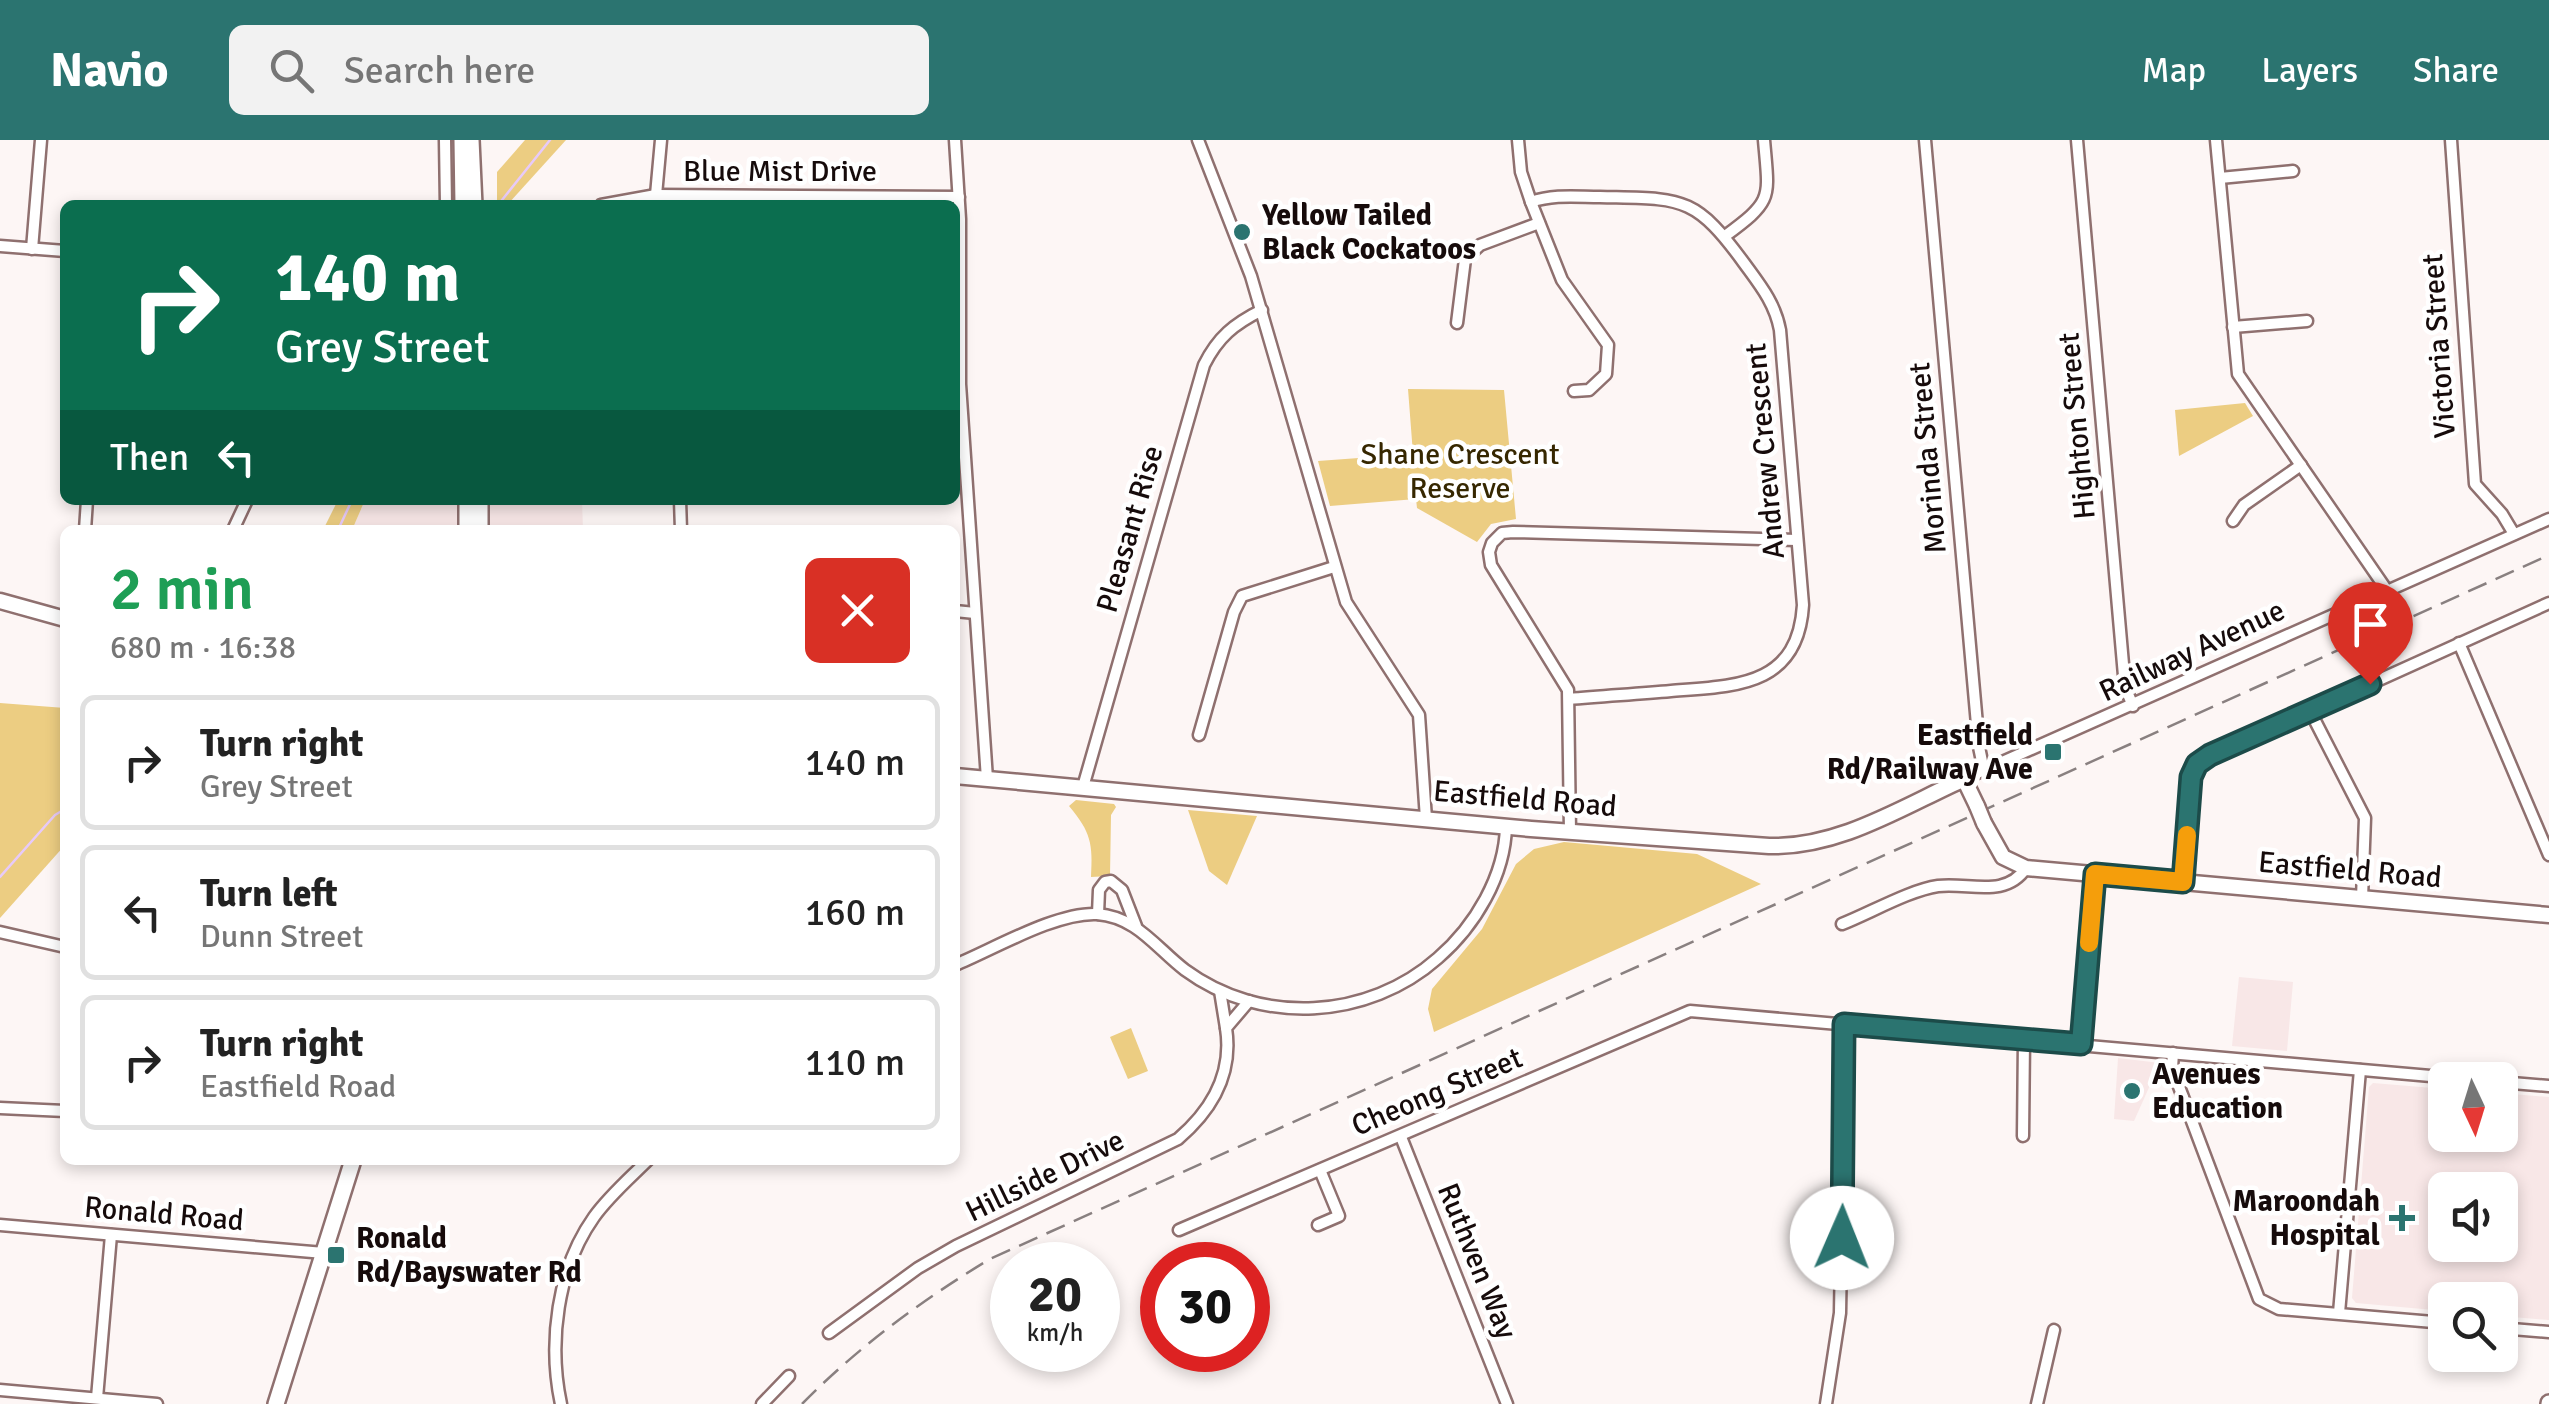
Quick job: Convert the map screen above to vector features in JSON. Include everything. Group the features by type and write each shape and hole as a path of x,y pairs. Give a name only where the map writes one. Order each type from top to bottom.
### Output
{"main road":[{"path":"462,140 463,200"},
{"path":"471,140 474,200"},
{"path":"0,601 60,618"},
{"name":"Eastfield Road","path":"960,776 1570,832 1800,846 1841,835 1964,779"},
{"path":"1964,779 2003,857 2026,868"},
{"name":"Eastfield Road","path":"2026,868 2549,915"},
{"path":"276,1404 351,1165"}],"street":[{"path":"32,249 41,140"},
{"path":"444,140 446,200"},
{"path":"656,195 661,140"},
{"path":"955,140 959,200"},
{"path":"1198,140 1262,310 1346,602 1418,715 1426,819"},
{"path":"1518,140 1521,172 1562,280 1608,345 1606,374 1590,390 1574,391"},
{"path":"1725,236 1759,210 1767,196 1764,140"},
{"name":"Morinda Street","path":"1925,140 1978,747 1984,770"},
{"name":"Highton Street","path":"2077,140 2126,686 2132,706"},
{"path":"2216,140 2238,374 2386,589"},
{"name":"Victoria Street","path":"2451,140 2474,484 2502,514 2514,534"},
{"path":"2220,178 2294,172"},
{"name":"Blue Mist Drive","path":"628,200 656,195 959,197"},
{"name":"Andrew Crescent","path":"1531,202 1549,196 1670,200 1705,215 1725,236 1768,296 1777,318 1798,540 1802,619 1794,644 1774,669 1736,686 1570,699"},
{"path":"1457,323 1465,259 1480,245 1539,223"},
{"path":"0,246 60,252"},
{"name":"Pleasant Rise","path":"1083,787 1204,365 1222,335 1262,310"},
{"path":"2233,327 2307,320"},
{"path":"960,384 960,479 988,779"},
{"path":"2233,521 2244,505 2301,465"},
{"name":"Railway Avenue","path":"1964,779 2549,519"},
{"path":"1570,832 1568,690 1491,565 1489,552 1497,536 1513,532 1798,540"},
{"path":"1198,735 1242,596 1334,568"},
{"path":"2183,882 2191,777 2197,764 2549,603"},
{"path":"960,612 975,613"},
{"path":"2458,643 2549,855"},
{"path":"2310,711 2365,818 2362,898"},
{"path":"960,964 1073,916 1098,914 1136,927 1183,968 1220,991 1249,1001 1298,1009 1350,1004 1386,992 1421,972 1450,947 1484,902 1502,857 1506,826"},
{"name":"Eastfield Road","path":"1842,924 1934,886 2002,887 2021,876 2026,868"},
{"path":"2081,1044 2095,874"},
{"path":"1098,914 1099,890 1111,881 1122,890 1136,927"},
{"path":"0,932 60,946"},
{"name":"Hillside Drive","path":"829,1333 918,1268 956,1246 1178,1139 1200,1117 1222,1082 1229,1052 1220,991"},
{"path":"1226,1028 1249,1001"},
{"name":"Cheong Street","path":"1179,1230 1690,1011 2428,1076"},
{"path":"1826,1404 1840,1313 1844,1024"},
{"path":"2023,1136 2024,1039"},
{"path":"2173,1053 2172,1068 2259,1298 2279,1308 2428,1321"},
{"path":"2339,1313 2360,1070"},
{"path":"2518,1083 2549,1086"},
{"path":"0,1108 60,1111"},
{"name":"Ruthven Way","path":"1400,1137 1508,1404"},
{"path":"561,1404 556,1327 572,1264 594,1217 643,1165"},
{"path":"1318,1225 1339,1216 1320,1170"},
{"name":"Ronald Road","path":"0,1225 324,1253"},
{"path":"97,1398 110,1235"},
{"path":"2518,1329 2549,1332"},
{"path":"2037,1404 2054,1330"},
{"path":"762,1404 789,1376"},
{"path":"0,1390 157,1404"}],"shaded area":[{"path":"363,505 582,505 583,525 354,525"},
{"path":"2239,977 2293,982 2287,1051 2232,1046"},
{"name":"Avenues Education","path":"2118,1058 2160,1063 2134,1121 2114,1119"},
{"name":"Maroondah Hospital","path":"2373,1083 2428,1088 2428,1152 2518,1152 2518,1094 2549,1097 2549,1320 2518,1317 2518,1282 2428,1282 2428,1309 2356,1303 2352,1298 2369,1087"}],"green space":[{"path":"525,140 566,140 512,200 497,200 497,172"},
{"name":"Shane Crescent Reserve","path":"1408,389 1504,390 1516,519 1491,524 1477,542 1417,508 1416,499 1330,506 1318,461 1413,454"},
{"path":"2245,403 2253,416 2179,456 2175,410"},
{"path":"336,505 363,505 354,525 326,525"},
{"path":"0,703 60,708 60,851 0,918"},
{"path":"1076,800 1116,807 1111,815 1110,876 1091,877 1089,839 1069,806"},
{"path":"1188,810 1257,816 1227,885 1209,871"},
{"path":"1564,842 1697,854 1761,884 1434,1032 1428,1009 1432,989 1482,929 1516,864 1534,849"},
{"path":"1131,1028 1148,1071 1128,1079 1110,1037"}],"waterway":[{"path":"502,200 550,140"},
{"path":"340,525 350,505"},
{"path":"0,877 60,812"}],"railway":[{"path":"802,1404 892,1326 990,1259 2549,555"}],"slow traffic":[{"path":"2089,943 2095,874 2183,882 2187,835"}],"place":[{"name":"Yellow Tailed Black Cockatoos","path":"1242,232"},
{"name":"Eastfield Rd/Railway Ave","path":"2053,752"},
{"name":"Avenues Education","path":"2132,1091"},
{"name":"Maroondah Hospital","path":"2402,1218"},
{"name":"Ronald Rd/Bayswater Rd","path":"336,1255"}],"route":[{"path":"1842,1238 1844,1024 2081,1044 2095,874 2183,882 2191,777 2197,764 2370,684"}]}
